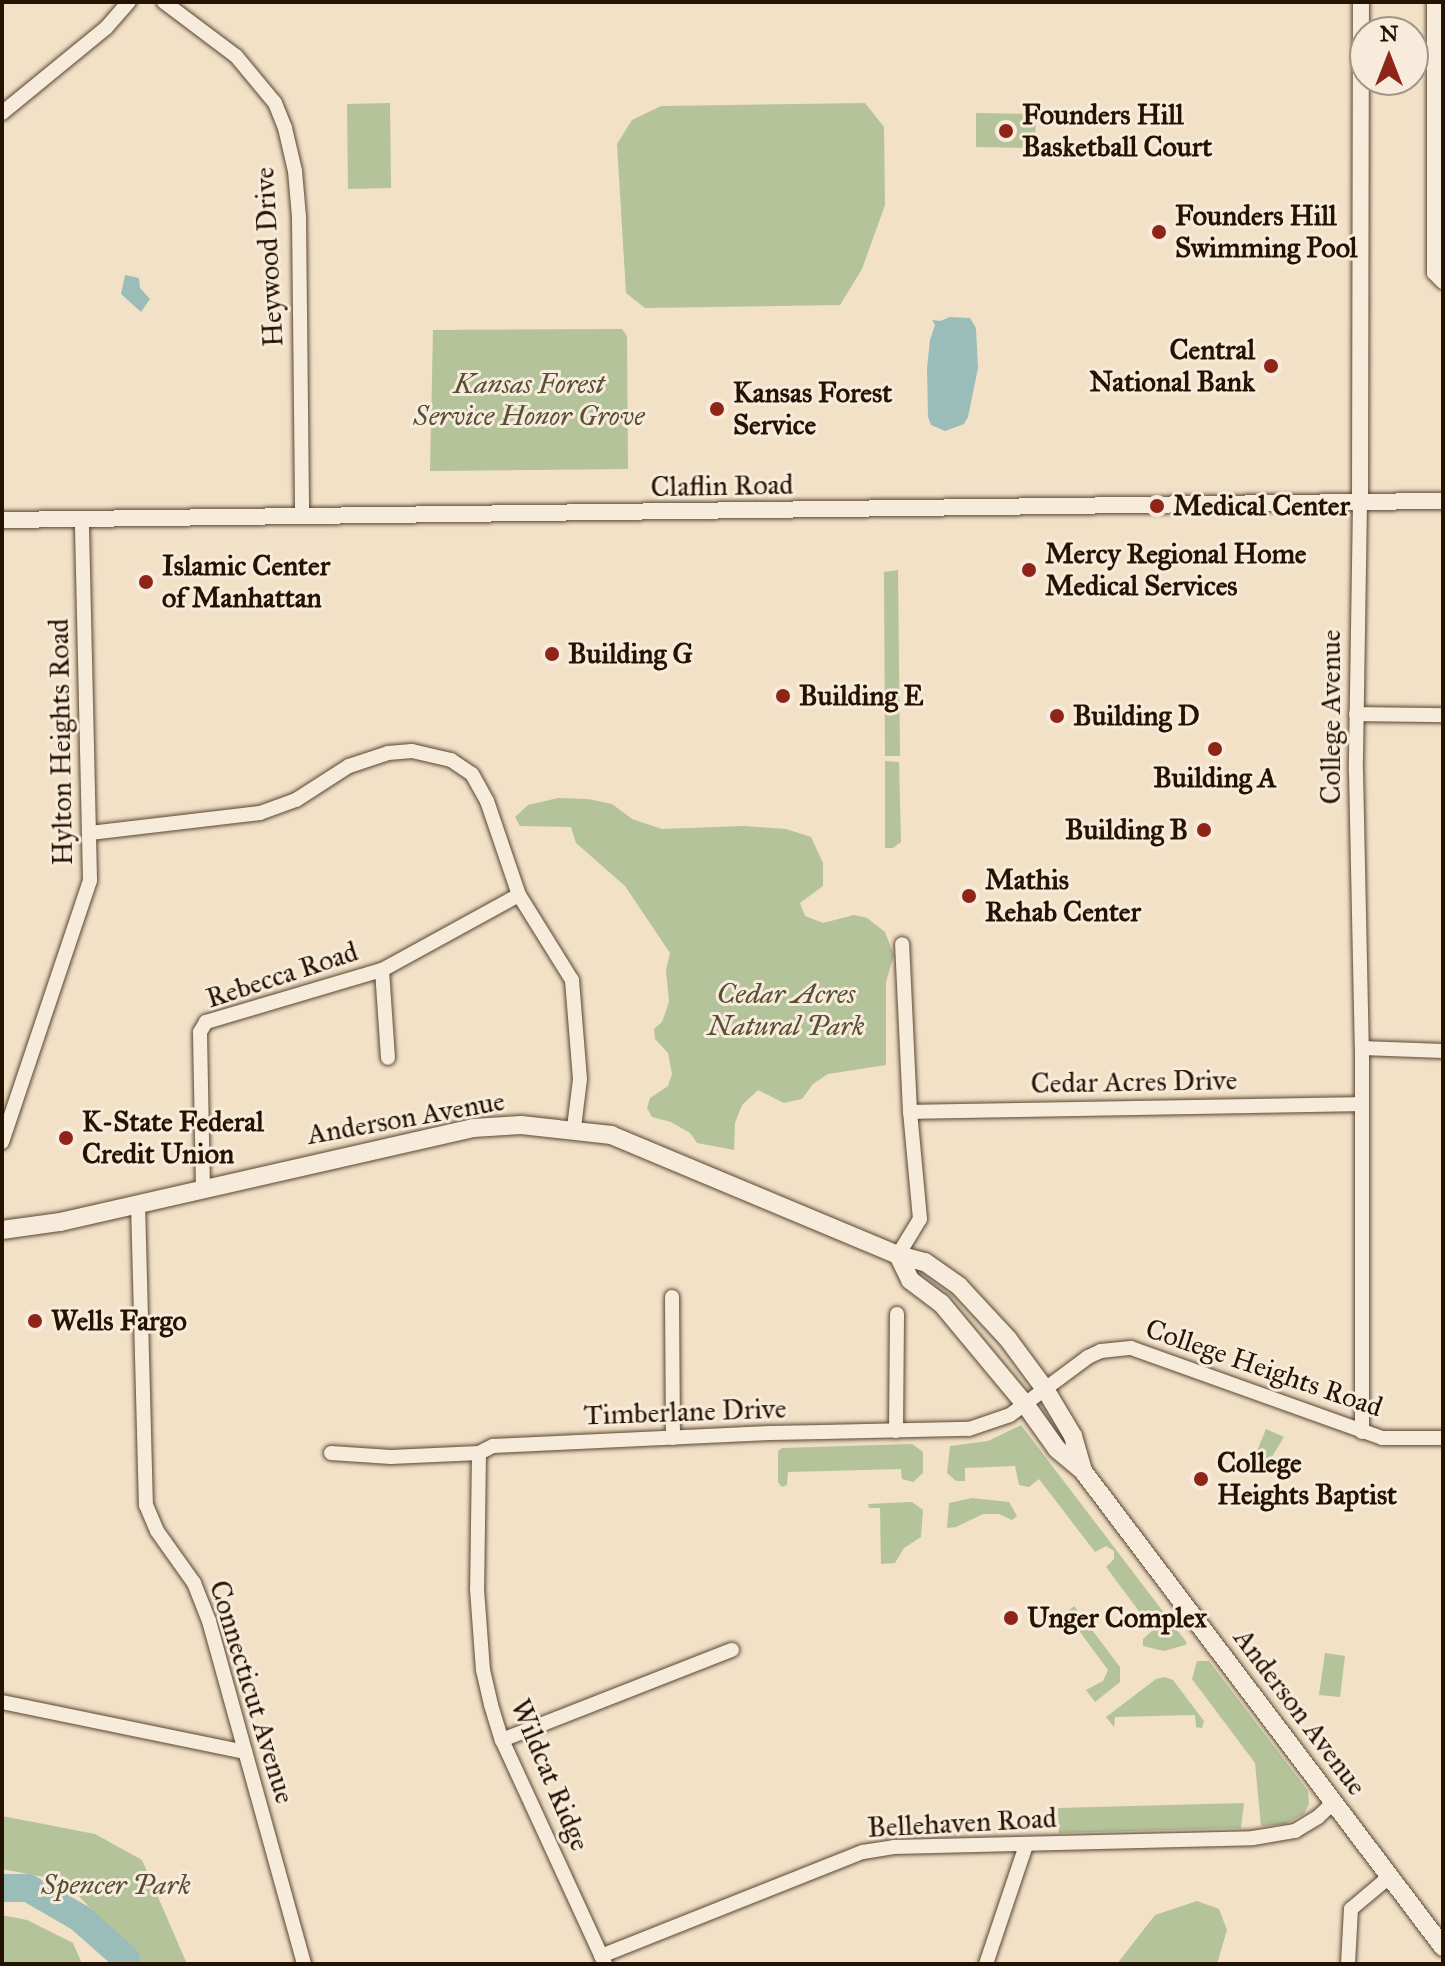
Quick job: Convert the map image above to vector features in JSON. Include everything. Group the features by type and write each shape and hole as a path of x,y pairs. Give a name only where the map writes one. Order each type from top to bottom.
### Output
{"main road":[{"name":"Anderson Avenue","path":"2,1230 60,1222 473,1128 521,1125 574,1128 641,1145 898,1255 925,1262 959,1286 1008,1339 1057,1449 1083,1471 1443,1947"},
{"name":"Anderson Avenue","path":"898,1255 910,1280 941,1303 1035,1397"}],"street":[{"path":"2,113 106,28 129,2"},
{"name":"Heywood Drive","path":"164,2 236,56 275,103 285,128 295,171 299,217 302,514"},
{"name":"College Avenue","path":"1361,2 1360,502 1356,714 1362,1048 1362,1432"},
{"path":"1434,2 1438,126 1434,273 1443,282"},
{"name":"Claflin Road","path":"2,520 1443,501"},
{"name":"Hylton Heights Road","path":"2,1142 90,880 82,518"},
{"path":"1356,714 1443,715"},
{"path":"90,833 260,813 296,800 349,766 388,753 427,753 451,760 472,774 503,838 519,895 572,980 580,1079 574,1128"},
{"name":"Rebecca Road","path":"203,1189 200,1032 206,1022 382,970 519,895"},
{"path":"898,1255 920,1219 910,1112 902,944"},
{"path":"382,970 388,1058"},
{"path":"1362,1048 1443,1051"},
{"name":"Cedar Acres Drive","path":"910,1112 1360,1104"},
{"name":"Connecticut Avenue","path":"138,1203 146,1505 157,1531 194,1583 209,1621 304,1964"},
{"path":"672,1297 673,1438"},
{"path":"896,1431 897,1314"},
{"name":"College Heights Road","path":"1035,1397 1088,1357 1101,1351 1131,1348 1382,1438 1443,1438"},
{"name":"Timberlane Drive","path":"331,1453 391,1457 479,1453 493,1446 969,1429 996,1422 1035,1397"},
{"name":"Wildcat Ridge","path":"479,1453 477,1589 483,1670 502,1740 603,1960"},
{"path":"502,1740 732,1650"},
{"path":"2,1702 245,1752"},
{"name":"Bellehaven Road","path":"603,1960 863,1852 894,1847 1253,1838 1295,1831 1318,1817 1334,1802"},
{"path":"986,1964 1026,1845"},
{"path":"1348,1964 1351,1909 1389,1877"}],"green space":[{"path":"390,103 391,188 348,189 347,104"},
{"path":"865,103 884,127 885,205 862,269 840,305 645,308 626,293 617,144 632,120 661,106"},
{"name":"Founders Hill Basketball Court","path":"976,113 1036,114 1035,148 976,147"},
{"name":"Kansas Forest Service Honor Grove","path":"622,329 627,336 628,469 430,471 433,330"},
{"path":"898,570 900,756 885,756 884,572"},
{"path":"885,761 899,762 901,842 893,848 885,848"},
{"name":"Cedar Acres Natural Park","path":"558,798 612,804 632,819 662,829 744,826 786,829 811,837 823,863 823,886 800,903 805,916 823,923 854,915 867,918 885,932 894,955 886,982 886,1065 828,1074 813,1084 802,1099 784,1103 758,1090 742,1105 735,1123 734,1150 697,1143 690,1133 671,1122 652,1117 647,1108 650,1098 668,1086 672,1074 668,1053 655,1039 654,1029 662,1022 669,1002 666,970 670,953 625,886 576,843 571,827 520,826 515,817 528,805"},
{"path":"1021,1425 1187,1643 1185,1645 1164,1651 1143,1646 1143,1639 1153,1630 1106,1567 1114,1559 1114,1551 1106,1546 1095,1552 1039,1479 1029,1487 1019,1485 1015,1466 965,1468 965,1481 956,1481 947,1473 950,1446 988,1441"},
{"path":"1266,1429 1284,1437 1262,1473 1250,1468"},
{"path":"912,1444 923,1452 923,1473 913,1482 902,1479 901,1469 788,1472 787,1485 782,1487 778,1482 778,1451 782,1448"},
{"path":"972,1498 1009,1502 1017,1516 1012,1520 999,1514 983,1514 947,1528 949,1503"},
{"path":"912,1502 923,1510 921,1537 904,1548 895,1563 881,1564 880,1508 869,1508 868,1504"},
{"path":"1074,1606 1120,1667 1120,1682 1095,1702 1086,1690 1103,1681 1108,1670 1066,1613"},
{"path":"1325,1653 1345,1656 1340,1697 1319,1695"},
{"path":"1197,1661 1209,1661 1308,1791 1309,1804 1304,1814 1285,1824 1261,1826 1255,1763 1192,1679"},
{"path":"1164,1677 1173,1680 1204,1721 1202,1728 1196,1727 1195,1715 1115,1717 1114,1727 1106,1717 1156,1679"},
{"path":"1244,1803 1241,1828 1059,1833 1058,1808"},
{"name":"Spencer Park","path":"2,1816 95,1834 142,1860 187,1964 135,1964 108,1927 76,1893 44,1877 2,1869"},
{"path":"1197,1901 1219,1909 1227,1930 1217,1964 1117,1964 1155,1915"},
{"path":"2,1915 27,1920 73,1943 82,1964 2,1964"}],"water":[{"path":"125,275 139,278 140,288 150,299 141,312 121,294"},
{"path":"970,318 976,328 978,368 968,417 964,424 945,431 931,425 928,417 927,368 935,325 932,320"}],"waterway":[{"path":"2,1888 28,1888 80,1918 125,1958 127,1964"}],"place":[{"name":"Founders Hill Basketball Court","path":"1006,131"},
{"name":"Founders Hill Swimming Pool","path":"1159,232"},
{"name":"Central National Bank","path":"1271,366"},
{"name":"Kansas Forest Service","path":"717,409"},
{"name":"Medical Center","path":"1157,506"},
{"name":"Mercy Regional Home Medical Services","path":"1029,570"},
{"name":"Islamic Center of Manhattan","path":"146,582"},
{"name":"Building G","path":"552,654"},
{"name":"Building E","path":"783,696"},
{"name":"Building D","path":"1057,716"},
{"name":"Building A","path":"1215,749"},
{"name":"Building B","path":"1204,830"},
{"name":"Mathis Rehab Center","path":"969,896"},
{"name":"K-State Federal Credit Union","path":"66,1138"},
{"name":"Wells Fargo","path":"35,1321"},
{"name":"College Heights Baptist","path":"1201,1479"},
{"name":"Unger Complex","path":"1011,1618"}]}
